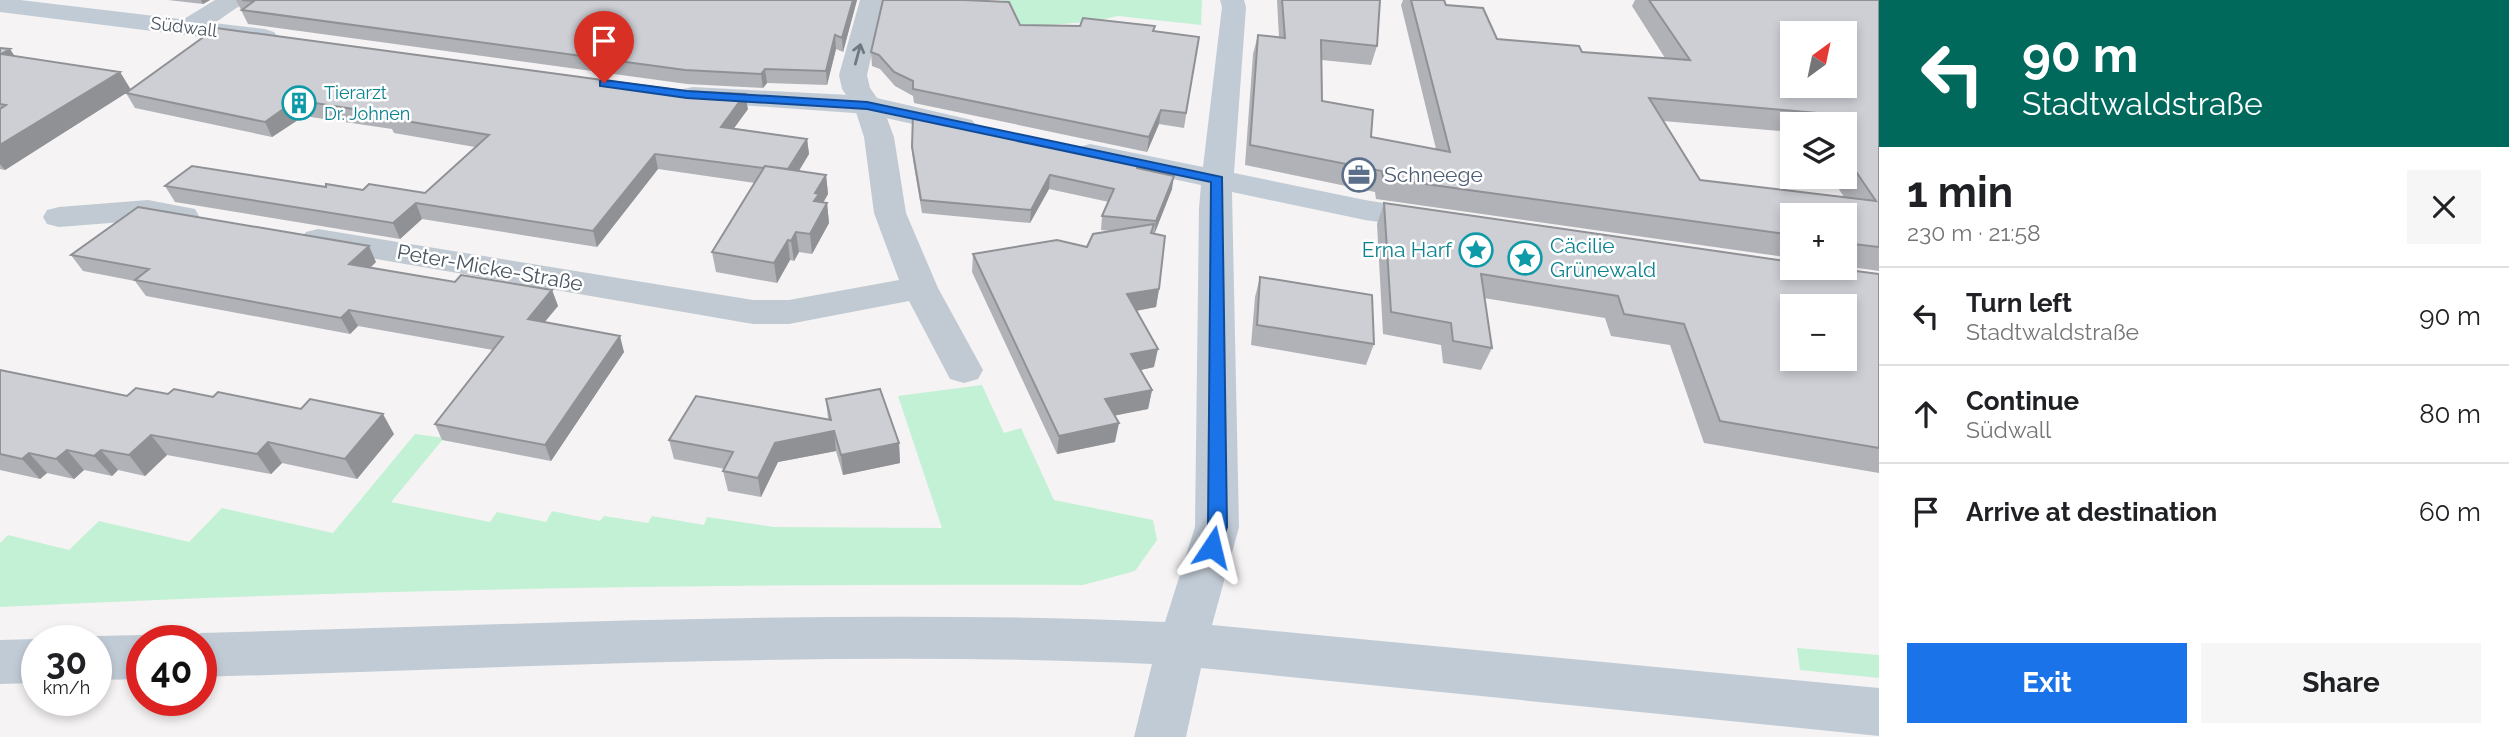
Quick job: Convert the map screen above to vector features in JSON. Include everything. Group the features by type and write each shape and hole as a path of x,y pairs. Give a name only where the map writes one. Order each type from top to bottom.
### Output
{"street":[{"path":"188,27 232,0"},
{"path":"872,0 853,75 856,89 867,105 879,137 890,213 920,288 964,370"},
{"path":"1160,737 1182,644 1217,527 1215,222 1234,7 1231,0"},
{"name":"Südwall","path":"0,5 286,40"},
{"path":"673,93 867,105 996,133"},
{"path":"1062,147 1365,210 1460,224"},
{"path":"59,216 148,210 214,221"},
{"name":"Peter-Micke-Straße","path":"281,232 753,312 789,312 920,288"},
{"path":"217,654 875,638 1069,639 1182,644 1879,712"},
{"path":"0,662 21,661"}],"green space":[{"path":"1004,0 1202,0 1201,25 1118,16 1096,21 1017,28"},
{"path":"982,385 1004,433 1021,428 1054,500 1153,520 1157,540 1135,571 1083,585 542,588 0,607 0,543 8,535 69,550 99,521 189,542 222,508 333,533 415,434 444,438 391,502 490,522 497,512 546,522 552,511 600,521 604,516 648,523 652,516 704,525 707,517 774,527 942,528 898,396"},
{"path":"1797,648 1879,655 1879,678 1800,670"}],"building":[{"path":"242,0 853,0 842,38 835,35 826,71 765,69 761,74 685,70 242,10 254,1"},
{"path":"883,0 1009,2 1020,25 1080,26 1083,18 1155,26 1153,31 1199,37 1186,113 1161,110 1149,137 913,89 913,81 894,72 879,55 871,52"},
{"path":"1282,0 1380,0 1377,46 1321,40 1322,101 1373,110 1371,137 1450,152 1411,0 1444,0 1446,5 1483,8 1497,39 1579,46 1582,52 1690,60 1649,0 1879,0 1879,247 1857,244 1857,203 1780,203 1780,233 1383,178 1382,171 1250,145 1258,35 1285,38","holes":["1649,98 1806,112 1857,112 1857,173 1876,201 1700,180"]},
{"path":"216,28 684,91 745,94 721,127 807,139 788,169 655,154 593,231 416,203 393,223 165,186 192,166 326,187 326,184 363,190 369,184 425,193 489,135 388,118 391,115 296,100 265,122 126,93"},
{"path":"0,48 10,49 1,54 120,72 0,145 0,109 6,105 0,104"},
{"path":"913,113 1140,161 1137,168 1174,176 1156,221 1102,216 1114,189 1050,175 1031,210 921,200 912,147"},
{"path":"765,166 826,175 815,193 819,194 814,201 827,203 810,234 796,232 774,263 712,252"},
{"path":"1384,203 1780,260 1780,280 1857,280 1857,271 1879,274 1879,448 1720,421 1684,324 1624,314 1618,296 1481,274 1492,348 1453,341 1451,323 1391,312"},
{"path":"138,207 369,246 349,264 455,282 461,275 552,290 528,319 620,336 545,445 435,424 503,337 349,310 341,318 135,280 149,269 71,255"},
{"path":"1154,224 1151,233 1165,236 1159,289 1127,294 1158,349 1131,354 1152,390 1105,399 1119,423 1059,436 973,254 1057,240 1087,247 1093,234"},
{"path":"1260,277 1372,295 1374,344 1257,325"},
{"path":"0,370 127,396 136,388 168,394 174,389 213,397 218,392 301,409 310,399 383,414 345,459 268,442 257,454 151,435 129,455 101,450 94,456 67,450 56,459 29,453 22,459 0,454"},
{"path":"880,389 899,443 841,455 834,431 775,443 758,478 723,471 733,452 669,440 696,396 831,420 826,399"}],"place":[{"name":"Tierarzt Dr. Johnen","path":"299,103"},
{"name":"Schneege","path":"1359,175"},
{"name":"Erna Harf","path":"1476,250"},
{"name":"Cäcilie Grünewald","path":"1525,258"}],"route":[{"path":"604,83 687,95 867,105 1217,179 1217,527 1212,547"}]}
